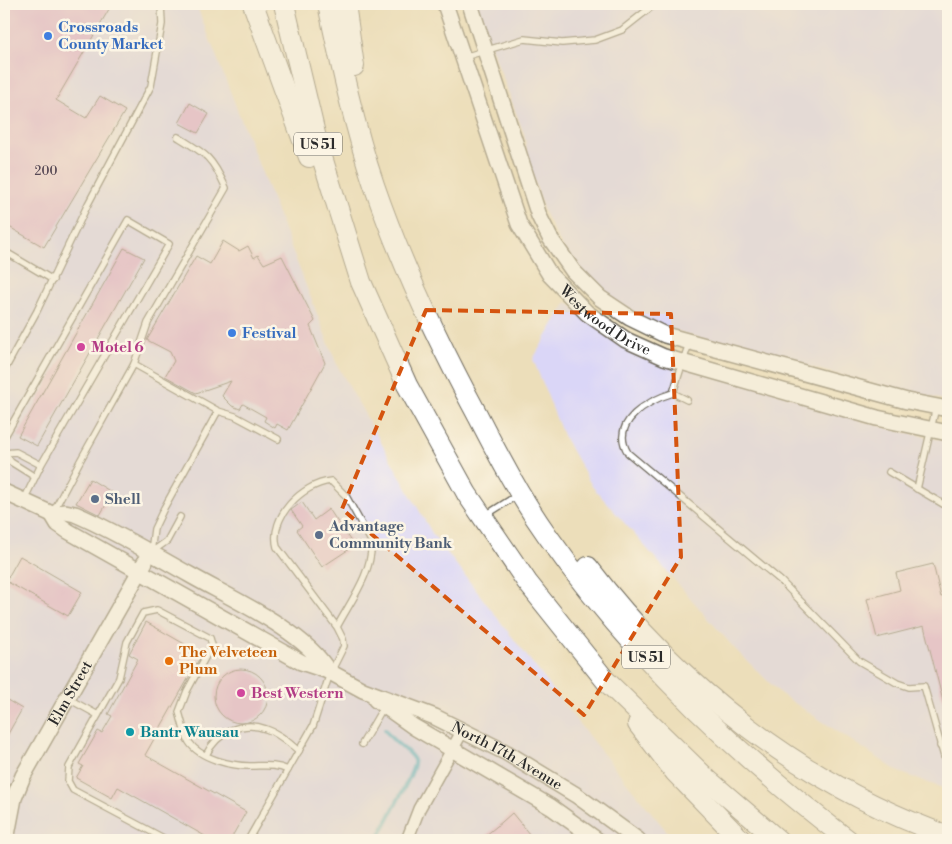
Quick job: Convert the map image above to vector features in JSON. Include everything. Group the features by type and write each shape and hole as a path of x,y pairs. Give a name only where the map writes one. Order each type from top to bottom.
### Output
{"highway":[{"path":"253,4 337,236 345,256 361,282"},
{"name":"US 51","path":"284,4 316,138 361,282 413,398 482,518 553,617 626,702 732,802 778,840"},
{"name":"US 51","path":"328,4 354,121 394,238 428,320 520,494 590,593 683,696 756,765 848,840"},
{"path":"344,4 363,116 394,238"},
{"path":"488,436 593,574 654,647 729,714 777,748 826,779 876,806 948,836"},
{"path":"626,702 641,731 654,748 694,793 741,840"}],"street":[{"name":"Westwood Drive","path":"445,4 516,215 543,265 569,296 606,327 640,348 683,363 883,419 948,433"},
{"name":"Westwood Drive","path":"470,4 539,216 566,263 594,293 623,314 649,329 690,342 942,408"},
{"path":"4,492 52,514"},
{"name":"North 17th Avenue","path":"329,672 315,655 279,627 151,552 75,514 65,512 52,514 58,524 68,532 141,570 286,654 310,666 329,672 363,690 463,730 546,776 638,840"},
{"name":"Elm Street","path":"6,840 16,790 151,552"},
{"name":"North 17th Avenue","path":"363,690 404,721 555,809 597,840"},
{"path":"407,840 419,809 463,730"}],"lane":[{"path":"4,371 53,280 88,204 151,86 162,24 161,4"},
{"path":"462,57 524,39 572,43 595,40 622,30 655,4"},
{"path":"52,514 134,364 148,323 226,188 216,164 210,157 178,137"},
{"path":"4,438 128,220 169,244 41,465 24,502"},
{"path":"4,251 53,280"},
{"path":"690,342 673,393 648,404 630,419 624,437 628,453 781,581 859,661 876,673 902,684 924,686 948,772"},
{"path":"134,364 218,411 235,416 278,439"},
{"path":"673,393 687,400"},
{"path":"917,488 930,430 942,408"},
{"path":"151,552 152,535 164,508 218,411"},
{"path":"4,452 16,452 41,465"},
{"path":"4,452 11,462 35,477"},
{"path":"889,472 948,507"},
{"path":"248,840 313,726 329,672 344,646 344,639 337,627 277,547 275,539 282,515 294,498 331,481 346,496 371,541 372,550 363,578 337,627"},
{"path":"482,518 520,494"},
{"path":"151,552 166,541 180,517"},
{"path":"167,840 73,790 68,781 69,767 120,678 127,642 144,613 157,610 210,638 212,645 187,691 179,712 189,742 206,755 235,764 275,765 288,770"},
{"path":"68,698 98,716"},
{"path":"362,744 384,706"},
{"path":"206,755 212,746 226,733 247,726 271,731 299,751"},
{"path":"940,746 948,744"}],"highlighted area":[{"path":"426,310 671,314 681,557 584,715 342,509"}],"shaded area":[{"path":"4,4 196,4 337,365 432,533 586,733 674,840 4,840"},
{"path":"475,4 948,4 948,401 889,388 689,335 656,324 617,303 589,280 562,246 544,212 529,164 524,134"},
{"path":"567,302 605,332 855,419 903,432 948,441 948,790 899,772 781,694 736,650 592,486 563,435 533,359"}],"building":[{"path":"4,4 112,4 56,100 86,118 100,96 125,111 44,247 4,224"},
{"path":"190,103 209,114 198,133 179,123"},
{"name":"Festival","path":"223,241 239,251 248,246 254,258 258,255 264,264 282,256 315,321 310,326 325,363 288,430 277,424 275,428 264,421 266,417 243,404 240,409 232,406 222,396 231,381 196,393 165,376 174,361 170,352 147,340 196,256 210,264"},
{"name":"Motel 6","path":"124,248 144,258 37,446 18,436"},
{"path":"90,479 113,493 100,515 76,503"},
{"path":"302,502 314,520 329,509 354,546 322,567 297,530 302,526 291,510"},
{"path":"20,556 82,592 68,616 6,581"},
{"path":"933,564 941,597 948,595 948,709 945,709 924,626 877,638 867,599 900,590 896,573"},
{"name":"Bantr Wausau","path":"146,622 202,654 145,755 246,812 230,840 212,840 118,787 112,798 76,778 83,766 79,764 98,731 102,733 112,716 108,714 138,659 129,654"},
{"name":"Best Western","path":"236,669 246,669 256,673 264,681 268,696 264,711 256,719 246,723 236,723 226,719 218,711 214,701 214,691 218,681 226,673"},
{"path":"4,698 22,709 4,741"},
{"path":"512,813 534,840 480,840 502,822"}],"waterway":[{"path":"378,840 414,765 412,756 391,738 385,729"}],"place":[{"name":"Crossroads County Market","path":"48,36"},
{"name":"Festival","path":"232,333"},
{"name":"Motel 6","path":"81,347"},
{"name":"Shell","path":"95,499"},
{"name":"Advantage Community Bank","path":"319,535"},
{"name":"The Velveteen Plum","path":"169,661"},
{"name":"Best Western","path":"241,693"},
{"name":"Bantr Wausau","path":"130,732"}]}
